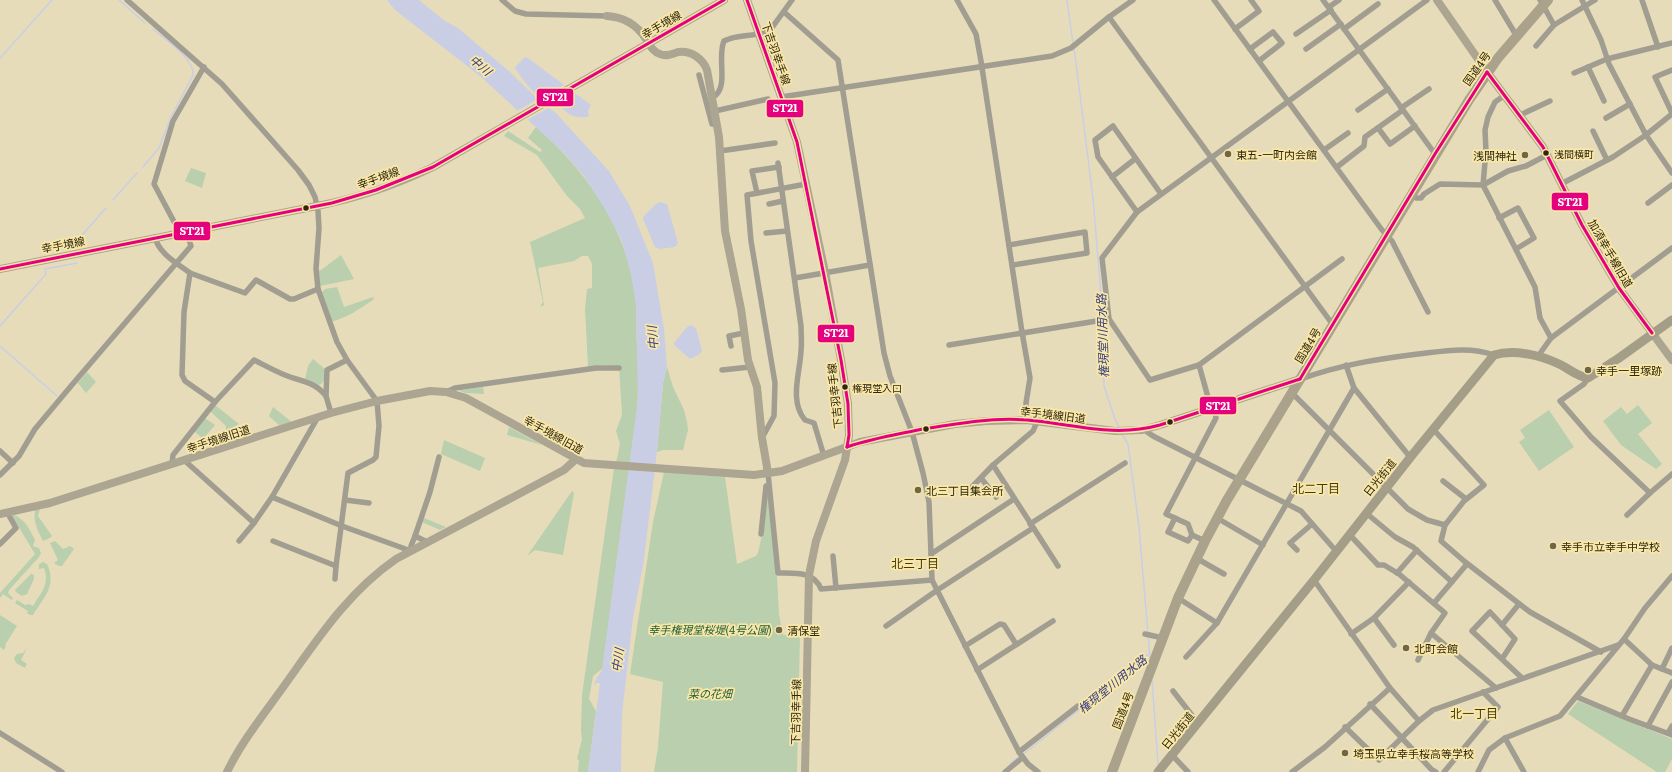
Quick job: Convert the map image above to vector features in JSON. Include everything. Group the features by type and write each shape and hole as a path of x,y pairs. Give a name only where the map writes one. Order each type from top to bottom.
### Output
{"highway":[{"name":"国道4号","path":"1112,772 1178,598 1196,558 1238,480 1292,393 1435,154 1487,72 1543,2"}],"main road":[{"path":"1494,355 1508,353 1539,358 1559,364 1588,378 1672,320"},
{"name":"日光街道","path":"1159,770 1314,580 1410,457 1494,355"}],"street":[{"path":"127,0 222,84 298,170 309,185 317,206 319,228 316,268 318,289 330,325 347,360 377,401 379,426 376,457 348,473 335,579"},
{"path":"502,0 515,11 526,14 616,17 633,24 653,50 660,55 684,52 699,58 703,62 707,70 715,111 720,150 725,231 750,367 756,387 768,477 778,573 798,573 809,575 818,581 821,589 932,580"},
{"name":"幸手境線","path":"0,269 317,206 365,195 417,175 724,0"},
{"name":"下吉羽幸手線","path":"747,0 796,142 825,272 847,397 849,424 847,447 838,481 816,541 809,575 805,772"},
{"path":"712,96 716,95 720,89 721,52 724,42 737,36 767,32 792,0"},
{"path":"956,0 976,34 982,66 1030,378 1026,403 1026,420"},
{"path":"781,97 1052,56 1071,48 1109,17 1133,0"},
{"path":"1214,0 1392,241 1428,312"},
{"path":"1235,29 1260,11 1251,0"},
{"path":"1323,0 1435,154"},
{"path":"1296,34 1330,9 1339,0"},
{"path":"1342,259 1199,365 1150,380 1109,319 1102,258 1137,212 1427,0"},
{"name":"加須幸手線旧道","path":"1437,0 1487,72 1543,147 1582,225 1619,288 1672,360"},
{"path":"1495,0 1516,35"},
{"path":"1536,46 1554,25 1583,3 1595,0"},
{"path":"1642,0 1658,47"},
{"path":"1543,2 1554,25"},
{"path":"1583,3 1601,40 1607,59 1646,135 1671,171"},
{"path":"1344,29 1378,4"},
{"path":"784,12 838,60 885,357 918,451 929,502 932,580 936,591 1021,755 1038,772"},
{"path":"1109,17 1333,325"},
{"path":"1306,49 1341,24"},
{"path":"1250,49 1273,32 1282,44 1259,61"},
{"path":"1574,73 1607,59 1672,43"},
{"path":"180,233 154,184 173,121 204,67"},
{"path":"1588,67 1604,101"},
{"path":"1562,184 1607,160 1646,135 1672,114 1655,77 1672,70"},
{"path":"699,75 712,124"},
{"path":"1358,110 1388,89"},
{"path":"1336,167 1364,146 1365,137 1429,89"},
{"path":"1505,95 1495,102 1488,117 1485,130 1486,151 1483,185 1536,287 1540,318 1550,338"},
{"path":"715,111 768,99"},
{"path":"1520,115 1550,101"},
{"path":"1606,118 1630,104"},
{"path":"1137,212 1098,157 1095,140 1113,126 1161,194"},
{"path":"1378,128 1390,144 1415,126"},
{"path":"1593,131 1607,160"},
{"path":"1324,150 1348,133"},
{"path":"720,150 775,143"},
{"path":"1411,195 1416,198 1421,198 1424,194 1440,184 1483,185 1508,171 1526,166 1547,155"},
{"path":"1112,177 1135,158"},
{"path":"757,193 752,171 778,165 801,326 801,350 796,388 799,411 805,420 814,423 824,456"},
{"path":"762,438 774,416 775,383 748,222 746,195 782,187 806,184"},
{"path":"1648,203 1672,185"},
{"path":"769,204 783,201"},
{"path":"1500,218 1518,208 1534,238 1516,249"},
{"path":"766,233 787,231"},
{"path":"1009,245 1085,232 1087,253 1013,265"},
{"path":"156,237 158,246 177,264 190,273 245,293 256,280 294,300 318,289"},
{"path":"0,475 19,456 35,429 177,264 191,246 189,240"},
{"path":"1539,358 1540,352 1550,338 1672,248"},
{"path":"795,278 870,265"},
{"path":"190,273 184,312 182,375 185,381 215,402"},
{"path":"949,345 1109,319"},
{"path":"731,346 730,336 744,333"},
{"path":"1143,429 1160,425 1326,370 1346,365 1449,350 1476,350 1494,355"},
{"path":"172,464 173,454 215,402 254,360 285,375 315,384 326,396"},
{"path":"331,413 326,396 327,370 347,360"},
{"path":"1199,365 1216,418 1166,514 1188,524 1192,535 1205,541"},
{"path":"1346,365 1354,388 1410,457"},
{"path":"722,370 750,367"},
{"path":"446,392 455,388 596,368 619,368"},
{"path":"1588,378 1584,384 1560,400 1592,437 1650,493"},
{"path":"1186,657 1217,623 1287,504 1328,430 1354,388"},
{"name":"幸手境線旧道","path":"4,513 50,503 331,413 377,401 430,391 446,392 466,398 576,460 584,463 768,477 860,442 955,424 1026,420 1115,431 1143,429"},
{"path":"1292,393 1408,509 1427,520 1446,525"},
{"path":"238,541 254,524 272,497 318,417"},
{"path":"971,488 993,465 1034,431 1037,422"},
{"path":"1143,429 1153,436 1195,458 1301,511 1336,551"},
{"path":"1433,429 1484,485 1466,499 1446,525 1441,541 1467,564 1530,612 1601,652"},
{"path":"0,451 13,463"},
{"path":"411,551 411,546 430,492 439,456"},
{"path":"184,460 254,524"},
{"path":"227,772 245,740 333,619 372,577 396,559 564,470 576,460"},
{"path":"886,626 1125,463"},
{"path":"993,465 1058,566"},
{"path":"1627,515 1672,474"},
{"path":"761,534 768,477"},
{"path":"981,478 996,497"},
{"path":"1443,481 1466,499"},
{"path":"272,497 342,526 411,551"},
{"path":"932,554 1014,499"},
{"path":"345,500 370,503"},
{"path":"0,544 16,528 4,513"},
{"path":"1366,513 1395,537 1417,550 1452,582"},
{"path":"1175,518 1168,532 1188,541 1192,535"},
{"path":"1217,518 1263,545"},
{"path":"1297,550 1290,543 1312,524"},
{"path":"1349,534 1378,565 1384,565 1397,572 1445,612 1430,632 1418,660"},
{"path":"415,536 427,542"},
{"path":"273,541 336,566"},
{"path":"1397,572 1417,550"},
{"path":"833,556 836,588"},
{"path":"1196,558 1224,574"},
{"path":"1434,603 1467,564"},
{"path":"1478,772 1489,750 1505,738 1560,716 1624,639 1645,608 1672,576"},
{"path":"1314,580 1390,688 1419,721"},
{"path":"1351,634 1374,618 1409,582"},
{"path":"1178,598 1217,623"},
{"path":"1502,625 1519,604"},
{"path":"1502,659 1515,639 1490,612 1472,631 1522,678"},
{"path":"1374,618 1394,645"},
{"path":"977,670 1053,621"},
{"path":"965,646 1000,624 1004,625 1016,644"},
{"path":"1430,632 1496,688"},
{"path":"1145,634 1163,638"},
{"path":"1624,639 1652,665 1672,673"},
{"path":"1345,727 1379,760 1419,721 1433,710 1618,645"},
{"path":"1662,669 1671,651"},
{"path":"1622,716 1652,665"},
{"path":"1648,726 1672,682"},
{"path":"1292,772 1320,751 1370,704 1390,688"},
{"path":"1173,691 1198,723"},
{"path":"1444,772 1498,707 1483,692"},
{"path":"1577,696 1622,716 1670,734 1672,726"},
{"path":"1370,704 1401,738 1436,772"},
{"path":"1005,772 1023,751 1078,706"},
{"path":"0,734 62,772"},
{"path":"1505,738 1524,772"},
{"path":"1172,755 1188,772"}],"green space":[{"path":"536,127 573,164 589,184 604,206 626,253 636,304 638,362 636,420 630,464 616,463 620,444 616,431 622,415 619,366 603,365 588,367 585,309 587,289 592,288 592,264 588,256 582,256 574,261 538,268 544,305 540,307 543,302 530,242 585,218 580,209 567,196 537,155 504,136 508,131 540,152 542,150 528,138"},
{"path":"191,168 206,173 202,188 185,181"},
{"path":"341,255 354,279 320,286 318,270 321,270"},
{"path":"337,287 344,307 373,297 374,299 343,318 331,322 321,293 325,289"},
{"path":"313,359 325,369 324,380 319,385 305,379 308,366"},
{"path":"667,367 673,387 684,410 688,430 683,450 663,450 657,452 663,383"},
{"path":"87,372 96,382 86,393 78,383"},
{"path":"483,387 484,394 465,393 460,391 460,390"},
{"path":"215,405 239,424 226,431 226,426 210,411"},
{"path":"1638,405 1652,423 1638,434 1662,464 1656,469 1621,445 1603,421 1621,407 1627,414"},
{"path":"273,407 293,423 280,426 269,416"},
{"path":"1549,410 1574,447 1539,471 1519,442 1525,438 1520,430"},
{"path":"205,418 215,425 203,439 194,431"},
{"path":"509,427 542,445 507,435"},
{"path":"444,440 485,458 480,471 441,454"},
{"path":"614,468 629,469 603,668 593,676 589,699 596,711 588,772 578,772 579,760 577,759 582,739 582,695"},
{"name":"幸手権現堂桜堤(4号公園)","path":"664,472 725,477 737,564 756,556 758,553 763,530 767,488 777,575 779,614 783,635 800,635 797,772 654,772 658,747 663,682 630,674 653,522"},
{"path":"572,491 574,493 563,555 535,550 527,556"},
{"path":"40,509 38,516 52,536 43,541 36,526 35,518 35,510"},
{"path":"14,515 27,525 35,540 33,546 39,548 41,553 9,590 8,593 13,598 12,600 3,594 0,598 0,593 35,554 12,516"},
{"path":"424,518 446,527 440,530 422,522"},
{"path":"55,541 63,549 70,546 74,549 62,566 54,563 58,560 50,543"},
{"path":"43,562 47,564 50,572 50,585 45,597 33,615 30,615 27,613 28,611 15,603 17,600 25,605 29,604 33,606 45,584 46,574 44,568 39,569 39,564"},
{"path":"31,574 34,575 34,579 27,594 22,596 15,590"},
{"path":"0,615 17,626 5,645 4,650 0,647"},
{"path":"27,648 21,660 27,664 25,668 16,663 14,658 17,654 23,653"},
{"path":"1578,701 1672,739 1672,759 1665,772 1657,772 1568,714"}],"water":[{"name":"中川","path":"387,0 419,0 445,21 458,28 510,72 544,105 555,112 609,171 630,206 653,263 664,329 667,367 663,383 657,452 644,560 633,618 622,714 621,772 588,772 600,683 596,683 594,687 595,681 602,670 638,399 636,304 626,255 621,239 605,209 584,176 563,152 480,76 395,10"},
{"path":"525,57 591,105 588,111 588,117 576,117 561,107 548,104 535,94 515,68"},
{"path":"660,202 667,204 678,243 675,247 660,249 655,247 643,219 643,217 656,204"},
{"path":"691,325 696,328 702,350 700,354 690,359 675,346 674,343 687,327"}],"pier":[{"path":"566,84 577,92 525,121 515,112"}],"waterway":[{"path":"0,58 52,0"},
{"path":"119,0 145,23"},
{"name":"権現堂川用水路","path":"1067,0 1073,44"},
{"path":"143,167 159,148 171,117 193,75 189,62 184,56 153,29"},
{"name":"権現堂川用水路","path":"1074,47 1093,198 1103,318"},
{"path":"113,200 137,173"},
{"path":"74,244 106,208"},
{"path":"0,326 46,274 45,269 77,263"},
{"name":"権現堂川用水路","path":"1103,322 1104,386 1119,427"},
{"path":"0,346 57,396"},
{"name":"権現堂川用水路","path":"1122,434 1128,444 1139,527 1150,658"},
{"name":"権現堂川用水路","path":"1025,753 1150,653"},
{"path":"1152,679 1158,765"},
{"name":"権現堂川用水路","path":"1010,764 1018,757"}],"transit line":[{"name":"ST21","path":"0,269 332,203 376,190 433,167 724,0"},
{"name":"ST21","path":"747,0 797,142 841,360 848,404 849,435 847,447"},
{"name":"ST21","path":"1487,72 1543,147 1582,225 1619,288 1652,333"},
{"name":"ST21","path":"1300,379 1435,154 1487,72"},
{"name":"ST21","path":"847,447 873,439 918,430 959,423 1000,419 1027,420 1094,429 1143,429 1160,425 1300,379"}],"place":[{"name":"浅間横町","path":"1546,153"},
{"name":"東五-一町内会館","path":"1228,154"},
{"name":"浅間神社","path":"1525,155"},
{"name":"幸手一里塚跡","path":"1588,370"},
{"name":"権現堂入口","path":"845,387"},
{"name":"北三丁目集会所","path":"918,490"},
{"name":"幸手市立幸手中学校","path":"1553,546"},
{"name":"清保堂","path":"779,630"},
{"name":"北町会館","path":"1406,648"},
{"name":"埼玉県立幸手桜高等学校","path":"1345,753"}],"district":[{"name":"北二丁目","path":"1316,488"},
{"name":"北三丁目","path":"915,563"},
{"name":"北一丁目","path":"1474,713"}],"park label":[{"name":"菜の花畑","path":"710,693"}]}
